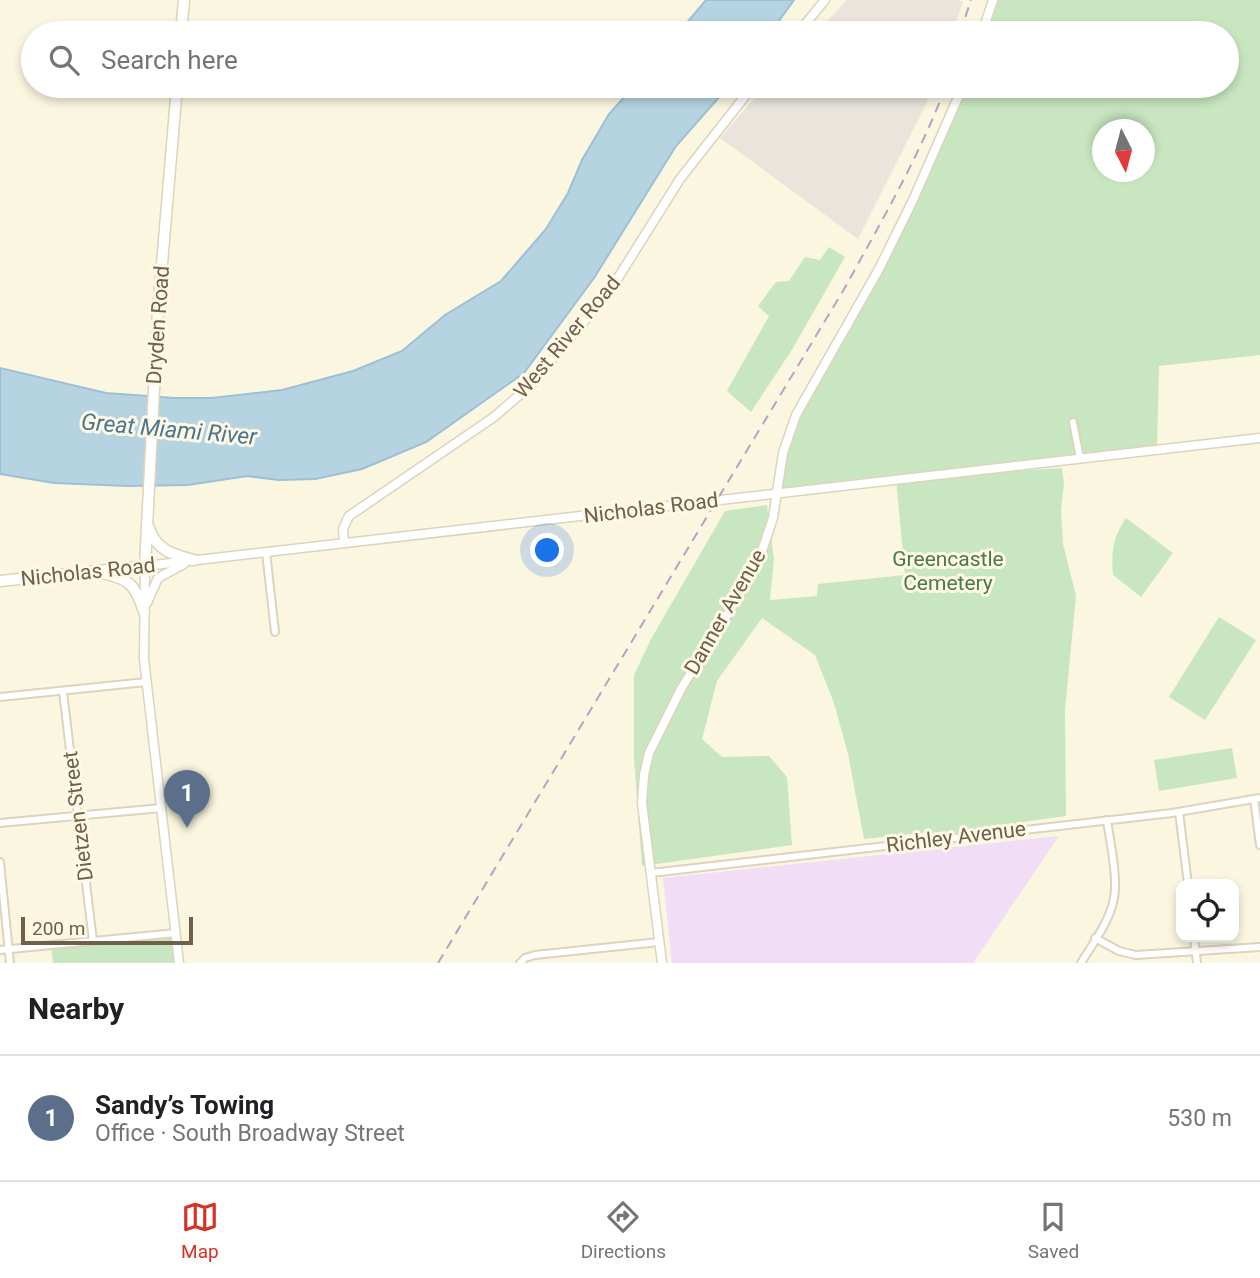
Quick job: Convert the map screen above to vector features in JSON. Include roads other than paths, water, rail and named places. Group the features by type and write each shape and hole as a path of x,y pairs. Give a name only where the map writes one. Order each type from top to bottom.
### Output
{"main road":[{"path":"182,21 184,0"},
{"name":"Dryden Road","path":"145,566 150,541 147,522 155,363 176,98"},
{"path":"150,541 167,552 194,560"},
{"name":"Nicholas Road","path":"0,581 145,566"},
{"path":"92,571 115,576 133,585 144,612"}],"street":[{"path":"808,21 825,0"},
{"path":"986,21 993,0"},
{"name":"West River Road","path":"344,543 343,529 349,516 494,417 520,396 547,368 611,289 680,179 744,98"},
{"name":"Danner Avenue","path":"662,963 642,803 647,760 681,688 737,599 761,554 773,518 783,453 796,415 885,257 933,157 957,98"},
{"path":"1073,422 1080,458"},
{"name":"Nicholas Road","path":"145,566 1260,438"},
{"path":"265,552 275,632"},
{"path":"144,612 158,578 194,560"},
{"path":"145,566 143,649 179,963"},
{"path":"0,696 146,682"},
{"name":"Dietzen Street","path":"63,692 93,941"},
{"path":"1257,799 1260,845"},
{"name":"Richley Avenue","path":"651,873 1179,812 1257,799"},
{"path":"0,823 161,808"},
{"path":"1179,812 1187,879"},
{"path":"1081,963 1110,913 1115,894 1107,820"},
{"path":"0,862 10,963"},
{"path":"0,950 176,933"},
{"path":"1096,938 1119,951 1136,955 1260,947"},
{"path":"521,963 535,955 659,942"},
{"path":"1195,942 1197,963"}],"water":[{"path":"706,0 794,0 779,21 688,21"},
{"name":"Great Miami River","path":"623,98 718,98 676,146 594,278 524,373 426,442 362,469 315,479 279,480 247,476 188,485 128,486 54,483 0,474 0,368 106,393 212,398 282,390 353,371 402,351 445,315 501,281 546,229 609,114"}],"railway":[{"path":"964,21 971,0"},
{"path":"438,963 843,291 911,164 941,98"}],"place":[{"name":"Sandy’s Towing","path":"187,828"}],"park label":[{"name":"Greencastle Cemetery","path":"948,571"}]}
